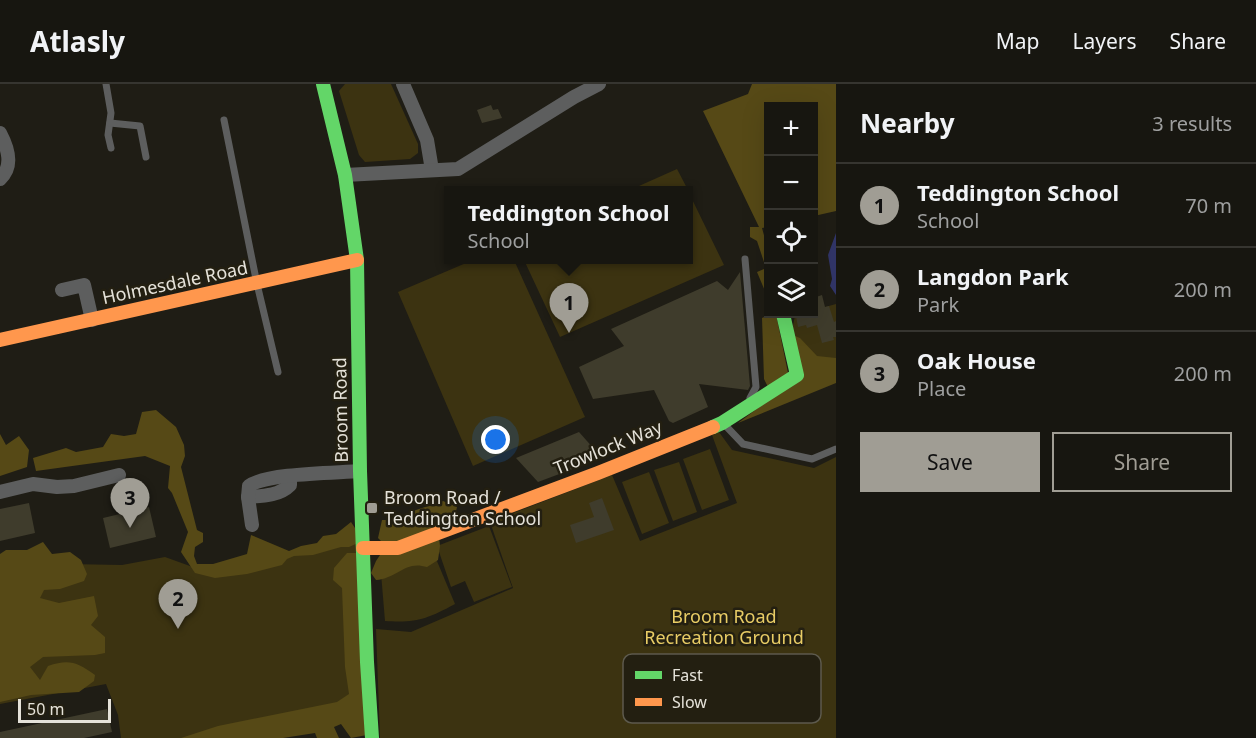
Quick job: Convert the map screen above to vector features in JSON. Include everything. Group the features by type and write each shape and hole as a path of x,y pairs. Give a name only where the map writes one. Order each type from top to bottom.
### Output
{"street":[{"name":"Broom Road","path":"323,84 345,175 357,260 360,471 372,738"},
{"path":"403,84 427,140 432,170"},
{"path":"345,175 458,169 599,84"},
{"path":"0,133 6,145 9,162 5,174 0,179"},
{"name":"Holmesdale Road","path":"0,340 357,260"},
{"path":"62,290 84,285 92,320"},
{"name":"Trowlock Way","path":"363,548 398,548 598,473 722,423 797,375 784,318"},
{"path":"252,525 248,497 277,493 286,489 290,485 290,476 360,471"},
{"path":"0,492 33,484 57,487 74,486 119,475"}],"lane":[{"path":"106,84 111,113 108,135 111,148"},
{"path":"224,120 257,284 278,372"},
{"path":"110,123 140,126 146,157"},
{"path":"745,259 756,387 745,408"},
{"path":"722,423 743,444 812,459 836,449"}],"green space":[{"path":"345,84 391,84 418,144 418,153 410,159 365,162 359,155 339,91"},
{"path":"677,169 686,186 639,186"},
{"path":"693,201 724,265 560,337 526,264 693,264"},
{"path":"464,264 516,264 585,417 473,466 398,292"},
{"path":"836,304 836,369 805,382 792,330 795,318 818,318 818,309"},
{"name":"Broom Road Recreation Ground","path":"719,432 732,450 814,468 836,457 836,738 380,738 376,629 411,632 513,588 490,522 612,475 640,541 737,503 712,435"},
{"path":"710,449 729,500 702,510 683,459"},
{"path":"679,462 697,512 673,521 654,470"},
{"path":"649,472 669,523 642,534 622,482"},
{"path":"489,526 512,587 474,602 465,581 451,587 437,546"},
{"path":"357,540 357,718 255,738 121,738 118,715 106,684 0,704 0,555 67,564 122,565 165,557 201,570"},
{"path":"434,554 455,604 422,619 385,621 381,573"}],"shaded area":[{"path":"752,84 836,84 836,211 818,215 818,102 764,102 764,228 762,228 764,262 757,241 750,237 750,227 759,227 703,111 748,94"},
{"path":"764,269 764,289 757,272"},
{"path":"762,318 777,318 788,373 769,389 764,379"},
{"path":"790,334 800,338 817,356 836,358 836,383 738,423 801,376"},
{"path":"156,410 176,427 184,445 185,456 181,467 197,530 203,533 203,542 195,547 194,556 197,564 213,564 247,554 251,535 289,551 317,543 323,536 336,534 351,522 357,531 358,543 313,555 294,556 282,565 247,574 215,578 195,573 181,552 188,532 168,488 170,466 145,456 36,471 33,458 66,448 76,452 103,447 111,434 124,436 136,434 142,412"},
{"path":"0,434 6,445 19,436 29,450 27,467 0,476"},
{"path":"443,501 457,507 454,520 439,537 438,560 427,567 413,566 384,579 376,580 371,573 386,546 378,538 382,520 396,520"},
{"path":"43,542 52,554 70,552 81,560 87,574 84,581 60,589 44,590 40,598 59,603 94,596 98,616 91,625 105,637 105,653 43,657 30,667 40,680 48,666 67,662 83,667 95,675 94,681 79,692 31,695 0,702 0,554 6,550 27,550"},
{"path":"347,553 358,553 367,735 351,738 341,724 334,727 339,738 317,738 315,733 283,738 181,738 218,726 337,702 349,694 345,667 342,588 333,580 334,568"}],"water":[{"path":"836,233 836,295 830,286 832,279 828,255"}],"building":[{"path":"491,105 493,110 498,109 502,118 482,123 477,110"},
{"path":"740,272 750,386 748,390 699,384 708,407 673,423 669,421 654,390 593,399 579,367 624,346 611,329 717,281 728,290"},
{"path":"822,295 825,307 829,306 834,322 836,321 836,337 833,337 834,340 822,343 817,325 807,328 806,325 798,327 796,318 818,318 818,296"},
{"path":"579,432 602,458 538,482 516,458"},
{"path":"602,498 614,530 576,543 570,525 594,517 589,503"},
{"path":"29,503 35,533 0,541 0,509"},
{"path":"149,507 156,537 110,548 103,518"},
{"path":"107,709 112,732 84,738 0,738 0,732"}],"traffic: fast":[{"path":"323,84 345,175 357,260 360,471 372,738"},
{"path":"713,427 797,375 784,318"}],"traffic: slow":[{"path":"0,340 357,260"},
{"path":"363,548 398,548 713,427"}],"place":[{"name":"Teddington School","path":"569,333"},
{"name":"Broom Road / Teddington School","path":"372,508"},
{"name":"Oak House","path":"130,528"},
{"name":"Langdon Park","path":"178,629"}]}
